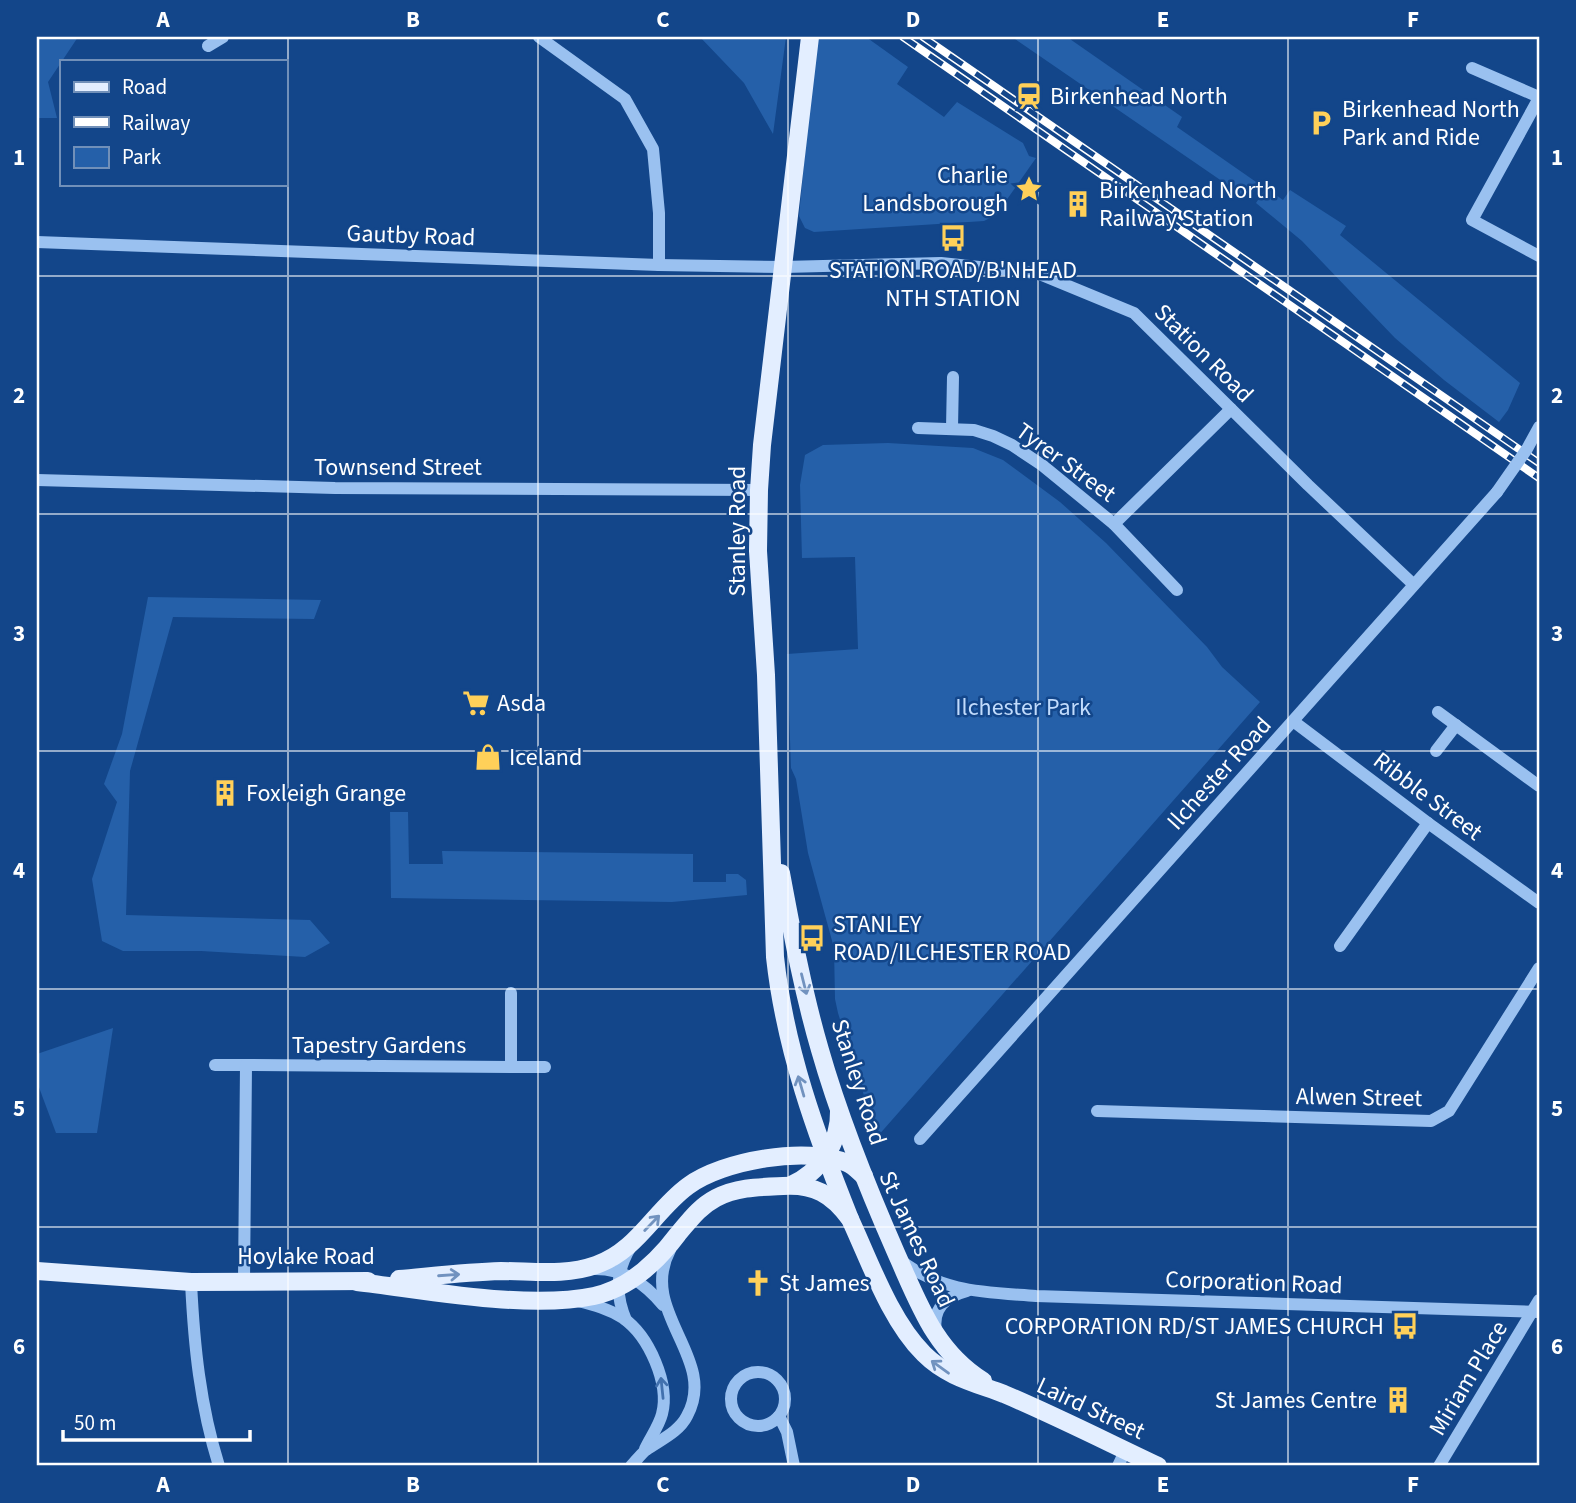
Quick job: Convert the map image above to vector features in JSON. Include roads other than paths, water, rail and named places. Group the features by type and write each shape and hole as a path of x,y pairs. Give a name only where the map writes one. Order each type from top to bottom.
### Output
{"main road":[{"name":"Stanley Road","path":"810,37 762,445 758,551 777,982 790,1045 810,1112 850,1219"},
{"name":"Stanley Road","path":"770,796 777,851 795,946 820,1050 864,1176"},
{"path":"791,1185 805,1179 825,1158 836,1135 839,1108"},
{"path":"783,1156 794,1152 803,1142 809,1128 810,1112"},
{"name":"St James Road","path":"575,1270 597,1265 633,1243 674,1197 690,1184 723,1168 783,1156 825,1158 851,1164 864,1176 923,1315 937,1337 973,1375 1003,1394"},
{"name":"St James Road","path":"357,1282 497,1298 572,1300 598,1295 624,1279 646,1270 678,1236 692,1216 718,1197 735,1190 754,1187 806,1186 830,1195 850,1219 896,1316 923,1354 945,1372 1003,1394"},
{"name":"Hoylake Road","path":"37,1271 191,1282 357,1282 499,1271 575,1270"},
{"name":"Laird Street","path":"1003,1394 1122,1459 1158,1466"}],"street":[{"path":"208,46 222,37"},
{"path":"539,37 625,99 653,149 659,213 659,265"},
{"path":"1472,68 1539,98 1472,220 1539,256"},
{"name":"Gautby Road","path":"37,242 659,265 784,267"},
{"name":"Station Road","path":"784,267 941,263 1037,273 1134,313 1308,485 1413,584"},
{"path":"952,428 953,377"},
{"name":"Tyrer Street","path":"1114,524 1231,409"},
{"name":"Ilchester Road","path":"920,1139 1497,492 1539,427"},
{"name":"Tyrer Street","path":"918,428 952,428 993,436 1012,445 1042,465 1114,524 1177,590"},
{"name":"Townsend Street","path":"37,480 335,488 759,490"},
{"path":"1438,712 1539,786"},
{"name":"Ribble Street","path":"1293,721 1539,903"},
{"path":"1436,751 1456,725"},
{"path":"1340,946 1428,823"},
{"name":"Alwen Street","path":"1097,1111 1431,1121 1449,1111 1539,968"},
{"path":"511,993 511,1067"},
{"name":"Tapestry Gardens","path":"215,1065 545,1067"},
{"path":"244,1281 246,1065"},
{"path":"643,1452 678,1428 688,1416 693,1401 693,1373 684,1345 666,1308 662,1289 665,1259 678,1236"},
{"path":"631,1466 643,1452 662,1415 663,1385 652,1355 626,1320 619,1303 633,1243"},
{"name":"Corporation Road","path":"899,1258 917,1272 967,1291 1036,1296 1537,1308"},
{"path":"575,1270 600,1269 649,1288 666,1308"},
{"path":"191,1282 198,1378 204,1414 219,1466"},
{"path":"937,1337 935,1317 938,1308 957,1294 967,1291"},
{"path":"572,1300 611,1311 626,1320"},
{"name":"Miriam Place","path":"1439,1466 1537,1308"},
{"path":"750,1373 768,1374 776,1379 785,1395 785,1404 779,1416 763,1426 754,1426 738,1418 730,1401 735,1383 750,1373"},
{"path":"779,1416 787,1432 794,1466"}],"railway":[{"path":"903,37 1539,478"},
{"path":"923,37 1539,463"}],"place":[{"name":"Birkenhead North","path":"1029,96"},
{"name":"Birkenhead North Park and Ride","path":"1321,123"},
{"name":"Charlie Landsborough","path":"1029,189"},
{"name":"Birkenhead North Railway Station","path":"1078,204"},
{"name":"STATION ROAD/B'NHEAD NTH STATION","path":"953,238"},
{"name":"Asda","path":"476,703"},
{"name":"Iceland","path":"488,757"},
{"name":"Foxleigh Grange","path":"225,793"},
{"name":"STANLEY ROAD/ILCHESTER ROAD","path":"812,938"},
{"name":"St James","path":"758,1283"},
{"name":"CORPORATION RD/ST JAMES CHURCH","path":"1405,1326"},
{"name":"St James Centre","path":"1398,1400"}],"park label":[{"name":"Ilchester Park","path":"1023,707"}]}
